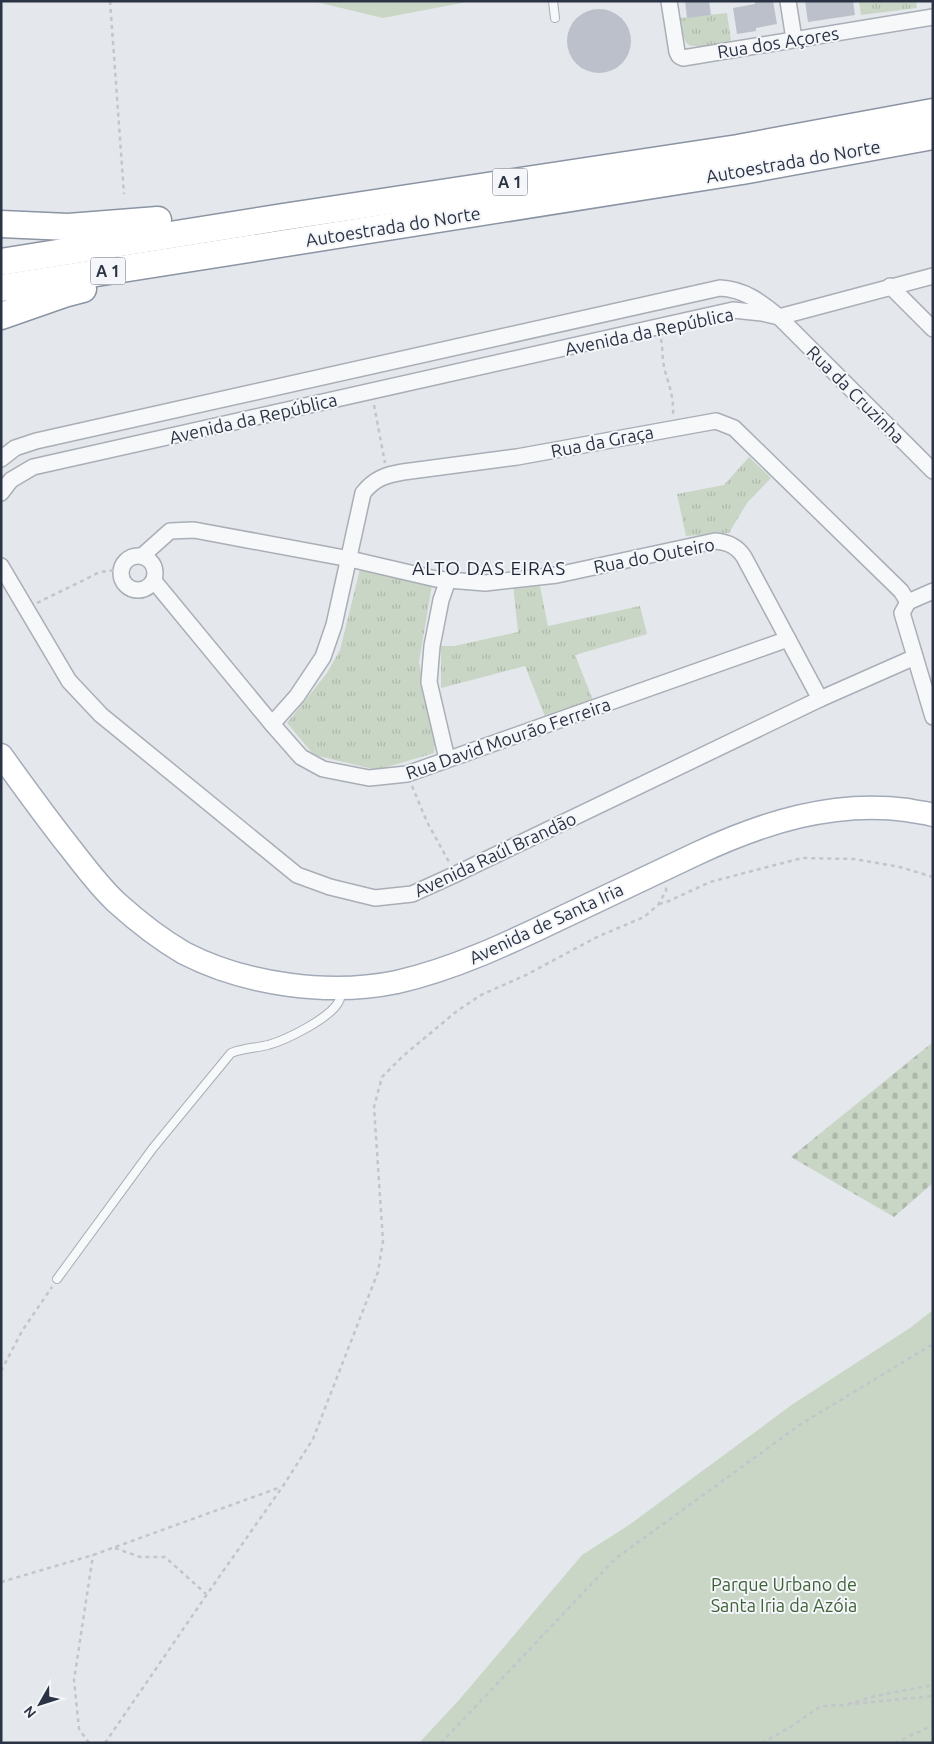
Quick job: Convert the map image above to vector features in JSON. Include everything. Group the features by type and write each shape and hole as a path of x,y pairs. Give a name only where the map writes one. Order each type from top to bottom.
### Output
{"highway":[{"name":"Autoestrada do Norte","path":"1,262 283,216 738,148 933,112"},
{"name":"Autoestrada do Norte","path":"1,288 742,171 933,136"},
{"path":"1,224 68,227 136,223 235,209 283,216"},
{"path":"1,316 64,294 150,275 216,255"}],"main road":[{"name":"Avenida de Santa Iria","path":"1,755 87,870 115,900 149,930 185,953 226,970 288,985 319,988 398,982 468,959 502,946 665,868 761,826 804,815 842,809 886,808 933,815"}],"street":[{"name":"Rua dos Açores","path":"669,1 677,52 681,57 933,17"},
{"path":"788,1 794,39"},
{"path":"779,317 933,276"},
{"path":"890,286 933,328"},
{"name":"Avenida da República","path":"1,459 15,448 36,441 720,288 732,288 744,292 762,303 779,317"},
{"name":"Avenida da República","path":"1,493 11,480 34,466 733,310 779,317"},
{"name":"Rua da Cruzinha","path":"779,317 933,470"},
{"path":"399,360 404,384"},
{"name":"Rua da Graça","path":"272,724 297,696 323,657 334,625 363,493 371,484 388,475 517,457 716,421 734,428 901,591 908,602"},
{"name":"Rua do Outeiro","path":"142,556 170,531 194,530 350,559 436,579 485,583 557,575 715,541 726,542 738,548 744,556 820,699"},
{"path":"142,556 152,563 155,569 154,581 146,588 140,590 130,588 122,580 122,568 126,560 142,556"},
{"name":"Avenida Raúl Brandão","path":"1,566 69,680 101,715 297,875 330,887 375,898 412,894 820,699 915,657"},
{"path":"447,759 429,682 432,646 441,600 448,580"},
{"name":"Rua David Mourão Ferreira","path":"154,581 272,724 302,757 323,769 369,778 407,774 788,639"},
{"path":"933,591 908,602 902,613 933,717"}],"lane":[{"path":"553,1 555,18"},
{"path":"57,1279 153,1148 231,1053 270,1044 312,1026 340,1000 341,987"}],"path":[{"path":"110,1 124,194"},
{"path":"659,327 664,368 671,388 674,406 672,428"},
{"path":"372,391 388,475"},
{"path":"26,608 100,572 122,568"},
{"path":"407,774 427,822 456,874"},
{"path":"659,904 710,882 802,858 854,858 900,867 933,877"},
{"path":"105,1743 206,1594 283,1486 313,1439 378,1272 383,1241 374,1107 382,1078 403,1056 457,1011 481,995 526,975 598,937 644,917 659,904 666,890 665,868"},
{"path":"1,1371 22,1331 57,1279"},
{"path":"441,1743 615,1559 802,1424 933,1344"},
{"path":"1,1582 114,1548 283,1486"},
{"path":"114,1548 140,1556 165,1557 206,1594"},
{"path":"89,1743 78,1729 74,1680 93,1555"},
{"path":"842,1705 875,1696 933,1685"},
{"path":"762,1743 792,1726 821,1706 933,1696"},
{"path":"895,1743 933,1725"}],"green space":[{"path":"312,1 472,1 383,18"},
{"path":"859,1 916,1 917,8 861,15"},
{"path":"727,13 731,41 700,47 689,45 686,42 681,18"},
{"path":"749,457 771,478 747,503 729,533 686,536 677,494 724,485"},
{"path":"361,565 432,585 419,662 435,743 434,753 377,770 314,755 287,723 327,673 340,650"},
{"path":"539,581 548,626 640,606 647,634 575,655 593,700 546,719 525,666 441,688 441,646 454,646 518,632 513,584"},
{"path":"933,1042 933,1183 894,1217 791,1157"},
{"name":"Parque Urbano de Santa Iria da Azóia","path":"933,1310 933,1743 419,1743 459,1700 582,1555 629,1525 793,1404 910,1328"}],"building":[{"path":"685,1 709,1 711,15 687,18"},
{"path":"755,1 773,1 777,24 756,28 756,31 737,34 733,8 755,4"},
{"path":"805,1 853,1 855,15 808,22"},
{"path":"599,9 611,11 622,18 629,29 631,41 629,53 622,64 611,71 599,73 587,71 576,64 569,53 567,41 569,29 576,18 587,11"}],"district":[{"name":"ALTO DAS EIRAS","path":"489,568"}]}
